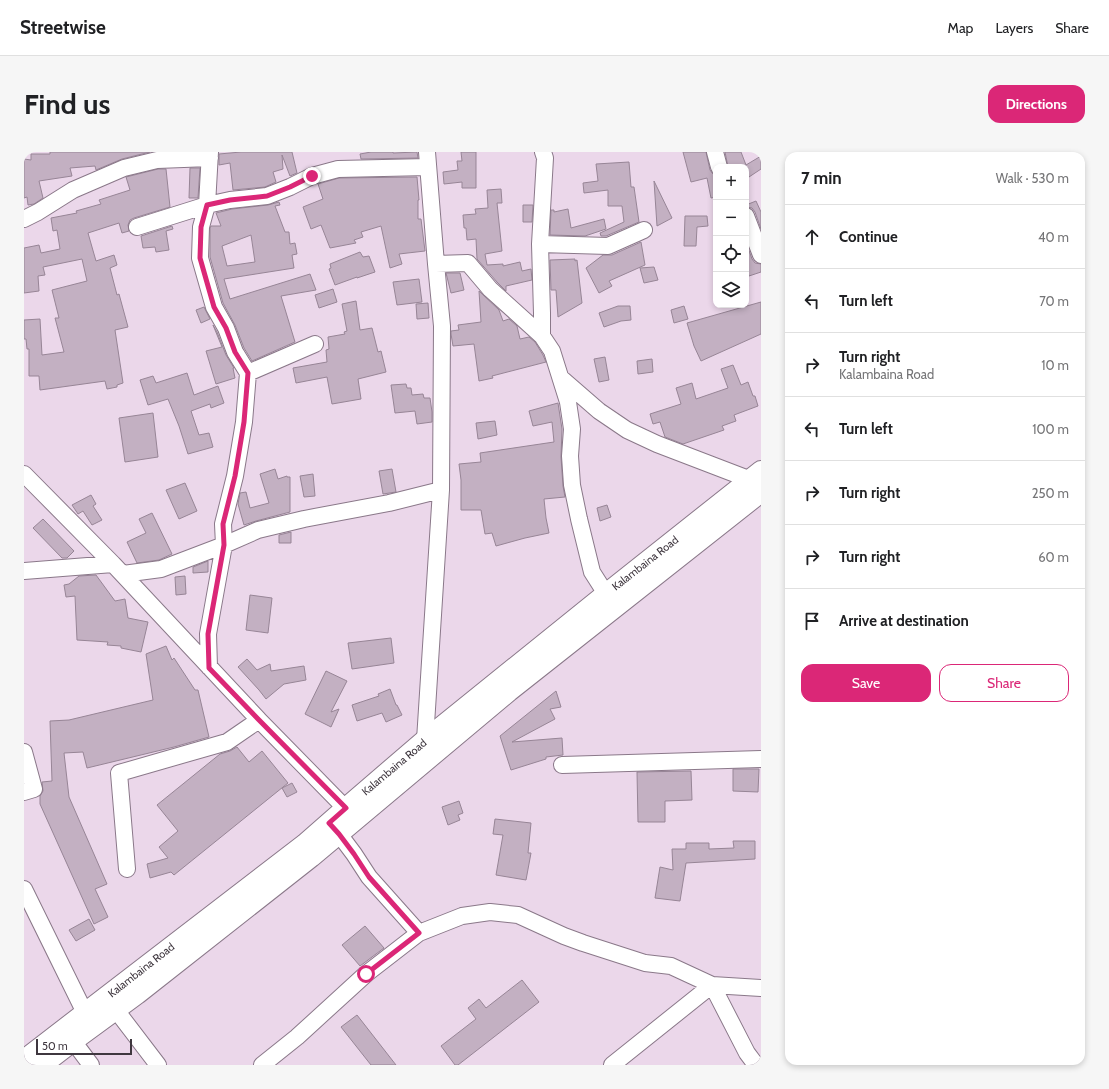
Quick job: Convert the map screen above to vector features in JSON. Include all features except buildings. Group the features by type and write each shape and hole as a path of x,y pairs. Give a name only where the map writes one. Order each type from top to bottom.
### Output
{"main road":[{"name":"Kalambaina Road","path":"24,1060 305,844 334,829 425,740 606,594 758,481"},
{"path":"351,814 509,691 758,481"},
{"path":"42,1065 116,1010 311,857 334,829"}],"street":[{"path":"542,336 540,244 545,158 543,152"},
{"path":"715,152 718,164"},
{"path":"24,219 73,190 124,168 157,160 210,155 207,205 201,227 200,258 214,307 226,328 235,352 248,373 244,422 235,476 223,524 224,545 208,634 209,668"},
{"path":"137,227 207,205 230,200 267,196 312,176 338,169 428,160 442,326 441,490 425,740"},
{"path":"749,224 761,255"},
{"path":"540,244 608,246 644,230"},
{"path":"436,264 468,263 490,289 542,336 552,350 568,402 572,429 570,456 572,485 576,506 592,572 606,594"},
{"path":"248,373 315,344"},
{"path":"561,378 599,411 627,430 657,444 758,481"},
{"path":"24,474 118,569 209,668 351,814"},
{"path":"24,571 161,569 224,545 258,530 304,519 389,503 441,490"},
{"path":"127,869 119,773 227,742 259,720"},
{"path":"24,752 34,789 24,792"},
{"path":"562,765 761,759"},
{"path":"334,829 354,854 369,877 419,933"},
{"path":"24,889 85,1014"},
{"path":"262,1065 297,1037 366,974 419,933 462,916 490,912 518,916 583,943 645,963 671,966 712,985 761,988"},
{"path":"612,1065 712,985"},
{"path":"712,985 747,1053 756,1065"},
{"path":"116,1010 158,1065"},
{"path":"73,1041 91,1065"}],"route":[{"path":"312,176 267,196 230,200 207,205 201,227 200,258 207,287 214,307 226,328 235,352 248,373 244,422 235,476 223,524 224,545 208,634 209,668 346,808 329,823 354,854 369,877 419,933 366,974"}]}
